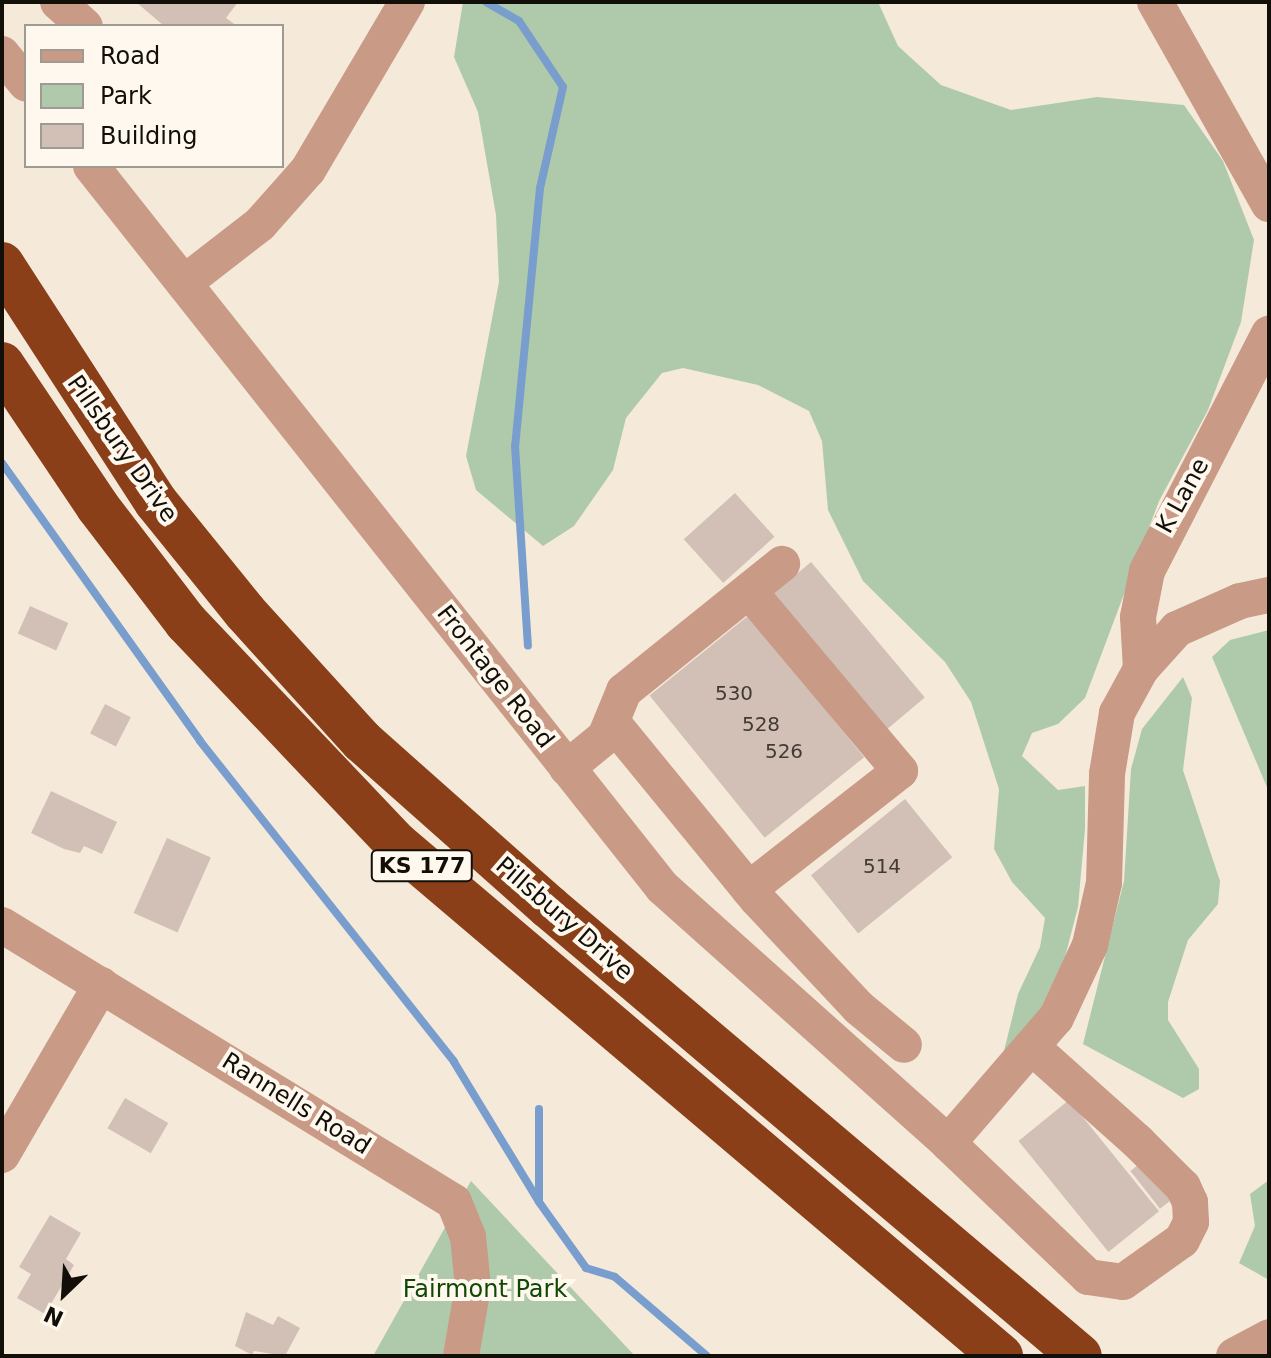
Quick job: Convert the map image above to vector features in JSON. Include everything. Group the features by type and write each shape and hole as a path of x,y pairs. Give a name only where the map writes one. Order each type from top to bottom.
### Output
{"highway":[{"name":"Pillsbury Drive","path":"2,264 156,502 362,741 549,907 1080,1356"},
{"name":"KS 177","path":"2,364 98,507 186,622 397,844 1001,1356"}],"street":[{"path":"58,2 83,24"},
{"path":"184,283 260,224 308,170 407,2"},
{"path":"1155,2 1269,204"},
{"path":"2,54 24,82"},
{"name":"Frontage Road","path":"93,168 662,887 948,1143 1088,1277 1123,1282 1182,1240 1191,1222 1183,1187 1033,1048"},
{"name":"K Lane","path":"1141,669 1138,617 1147,571 1269,334"},
{"path":"567,768 605,737 624,691 782,564"},
{"path":"749,591 900,771 749,889"},
{"path":"948,1143 1056,1018 1090,945 1104,883 1107,774 1117,713 1141,669 1177,629 1240,601 1269,595"},
{"path":"612,722 749,889 859,1008 904,1045"},
{"name":"Rannells Road","path":"2,925 454,1202 468,1237 473,1286 461,1356"},
{"path":"2,1155 101,985"},
{"path":"1234,1356 1269,1337"}],"green space":[{"path":"463,2 878,2 898,46 941,85 1011,110 1097,97 1184,105 1223,161 1254,240 1241,322 1208,410 1159,501 1085,698 1058,724 1032,733 1022,756 1058,790 1085,786 1085,829 1078,907 1065,957 1037,1016 1004,1051 1018,994 1040,947 1045,918 1012,882 994,849 999,789 971,702 945,662 863,581 828,510 822,441 809,411 758,385 683,368 662,373 626,418 613,470 574,526 543,546 476,490 466,456 499,282 496,215 478,112 454,57"},
{"path":"1269,630 1269,792 1212,657 1230,640"},
{"path":"1183,677 1192,698 1183,770 1220,881 1218,904 1188,940 1168,1002 1168,1020 1199,1069 1199,1089 1183,1098 1083,1044 1124,881 1131,769 1142,729"},
{"path":"1269,1180 1269,1280 1239,1263 1255,1226 1250,1194"},
{"name":"Fairmont Park","path":"471,1181 635,1356 373,1356"}],"building":[{"path":"136,2 238,2 226,18 234,24 162,24"},
{"path":"735,493 774,537 723,583 684,539"},
{"path":"811,562 925,698 885,731 771,595"},
{"path":"30,606 68,623 56,650 18,633"},
{"path":"749,615 864,757 765,838 650,696"},
{"path":"105,704 131,717 116,747 90,733"},
{"path":"51,791 117,822 102,854 84,846 80,853 64,849 31,833"},
{"path":"905,799 952,857 858,933 811,875"},
{"path":"167,838 211,858 177,932 134,913"},
{"path":"125,1098 168,1123 151,1153 108,1128"},
{"path":"1069,1100 1159,1211 1108,1252 1018,1141"},
{"path":"1147,1158 1177,1196 1160,1209 1130,1171"},
{"path":"50,1215 81,1233 66,1259 74,1265 45,1314 17,1298 31,1274 19,1267"},
{"path":"246,1312 273,1325 278,1316 300,1328 285,1356 254,1351 252,1355 235,1346"}],"waterway":[{"path":"486,2 519,21 563,87 540,188 515,446 528,646"},
{"path":"2,463 200,741 454,1062 539,1202 586,1268 615,1277 707,1356"},
{"path":"539,1109 539,1200"}]}
